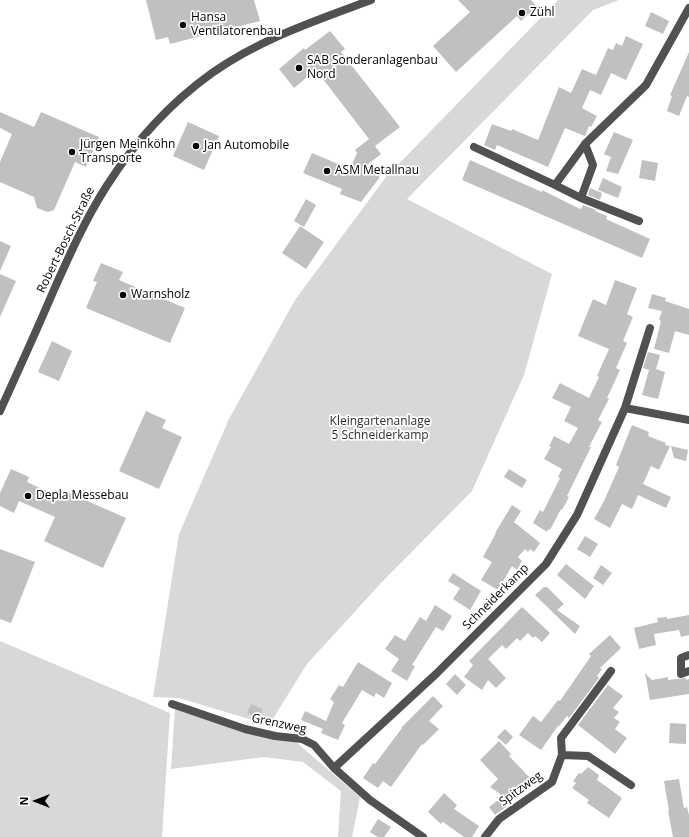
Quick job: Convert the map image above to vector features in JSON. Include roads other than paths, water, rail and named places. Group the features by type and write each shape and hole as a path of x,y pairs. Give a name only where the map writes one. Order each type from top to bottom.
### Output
{"street":[{"name":"Robert-Bosch-Straße","path":"0,410 72,251 92,211 106,187 145,135 185,94 213,72 245,53 319,19 371,0"},
{"path":"554,185 585,144 646,85 689,8"},
{"path":"581,198 594,165 585,144"},
{"path":"474,147 581,198 639,221"},
{"name":"Schneiderkamp","path":"334,768 436,674 546,564 578,515 625,408 650,328"},
{"path":"625,408 689,420"},
{"path":"689,655 680,658 681,674 689,671"},
{"name":"Spitzweg","path":"485,837 499,819 552,782 562,755 560,738 611,671"},
{"name":"Grenzweg","path":"172,704 245,729 275,736 302,739 314,745 334,768 370,800 423,837"},
{"path":"562,755 588,756 631,785"}],"place":[{"name":"Zühl","path":"522,13"},
{"name":"Hansa Ventilatorenbau","path":"183,25"},
{"name":"SAB Sonderanlagenbau Nord","path":"299,68"},
{"name":"Jan Automobile","path":"196,146"},
{"name":"Jürgen Meinköhn Transporte","path":"72,152"},
{"name":"ASM Metallnau","path":"327,171"},
{"name":"Warnsholz","path":"123,295"},
{"name":"Depla Messebau","path":"28,496"}],"park label":[{"name":"Kleingartenanlage 5 Schneiderkamp","path":"380,429"}]}
